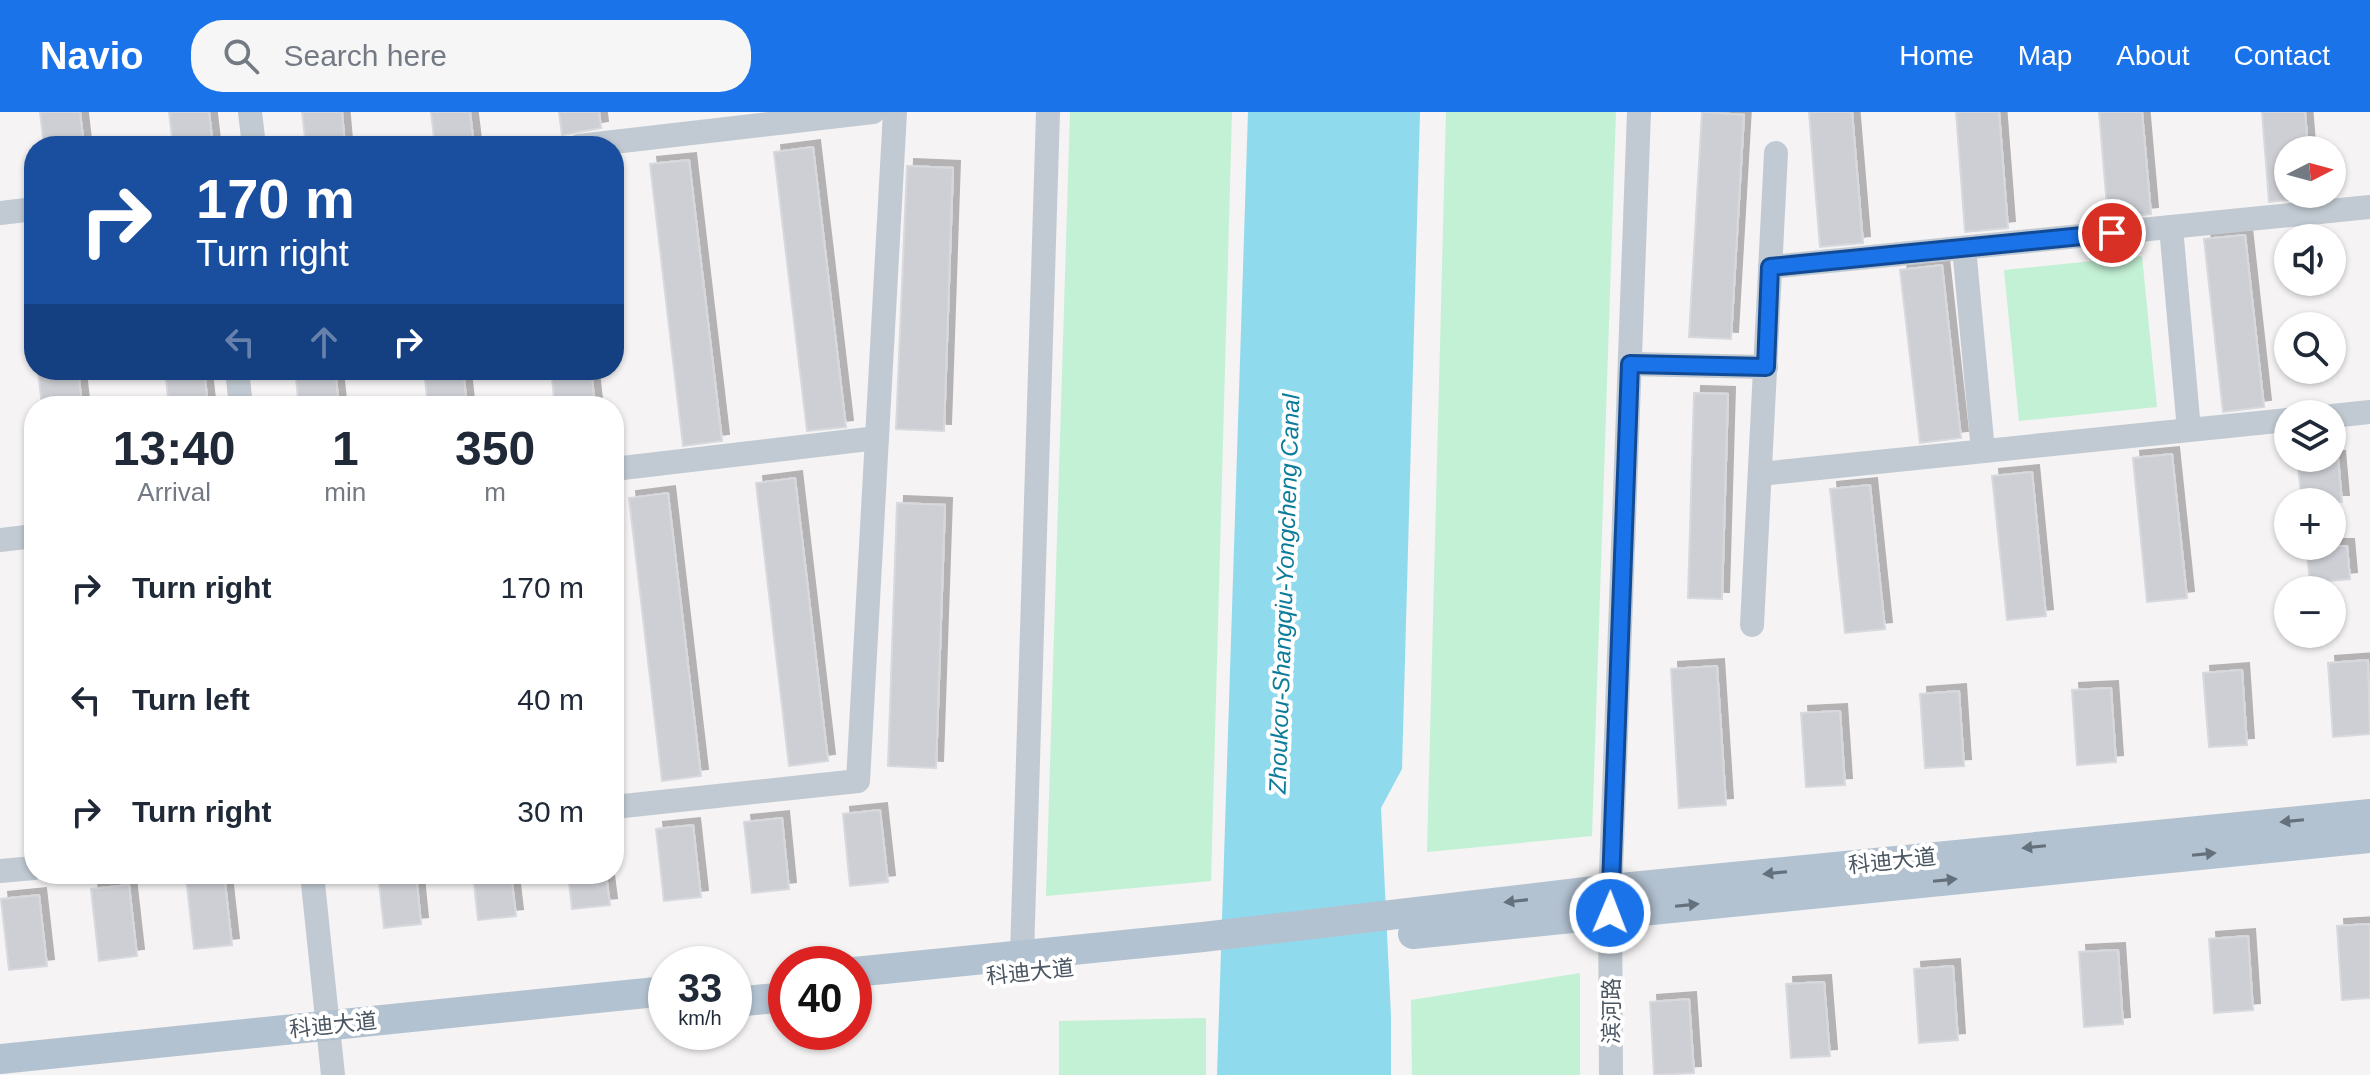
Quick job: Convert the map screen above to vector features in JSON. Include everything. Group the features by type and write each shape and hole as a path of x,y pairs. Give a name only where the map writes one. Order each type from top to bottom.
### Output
{"main road":[{"name":"科迪大道","path":"872,988 1204,945 1414,924 2370,814"},
{"name":"科迪大道","path":"1611,900 2370,838"},
{"name":"科迪大道","path":"872,970 1022,955 1204,945"},
{"name":"科迪大道","path":"17,1075 648,993"},
{"name":"科迪大道","path":"0,1059 648,1010"}],"street":[{"path":"250,112 253,136"},
{"path":"624,141 873,112"},
{"path":"624,806 858,781 895,112"},
{"path":"1022,955 1048,112 1026,112"},
{"name":"滨河路","path":"1611,1075 1611,900 1639,112"},
{"path":"1752,625 1776,153"},
{"path":"1770,267 2370,207"},
{"path":"0,213 24,210"},
{"path":"2171,227 2189,430"},
{"path":"1964,248 1983,451"},
{"path":"1630,364 1766,367"},
{"path":"2346,415 2370,412"},
{"path":"1760,474 2274,421"},
{"path":"624,468 877,438"},
{"path":"0,540 24,537"},
{"path":"0,871 24,869"},
{"path":"313,884 333,1075"}],"green space":[{"path":"1070,112 1232,112 1211,881 1046,896"},
{"path":"1446,112 1616,112 1592,836 1427,852"},
{"path":"2142,256 2157,407 2019,421 2004,270"},
{"path":"1580,973 1580,1075 1412,1075 1411,1000"},
{"path":"1206,1018 1206,1075 1059,1075 1059,1021"}],"water":[{"name":"Zhoukou-Shangqiu-Yongcheng Canal","path":"1248,112 1420,112 1402,769 1381,808 1391,1075 1217,1075"}],"building":[{"path":"40,112 80,112 83,136 43,136"},
{"path":"169,112 209,112 212,136 172,136"},
{"path":"302,112 342,112 344,136 305,136"},
{"path":"431,112 470,112 473,136 434,136"},
{"path":"559,112 599,112 601,128 562,135"},
{"path":"1702,112 1744,115 1731,339 1689,337"},
{"path":"1809,112 1852,112 1863,243 1820,247"},
{"path":"1956,112 1999,112 2008,228 1965,232"},
{"path":"2099,112 2142,112 2151,214 2108,218"},
{"path":"2262,112 2305,112 2307,136 2274,136 2274,201 2269,202"},
{"path":"813,147 846,427 807,431 774,152"},
{"path":"689,160 722,441 683,446 650,164"},
{"path":"907,166 953,168 944,431 896,429"},
{"path":"2245,235 2264,407 2223,412 2204,239"},
{"path":"1942,265 1961,438 1920,443 1900,270"},
{"path":"39,380 79,380 81,396 41,396"},
{"path":"166,380 205,380 207,396 168,396"},
{"path":"296,380 336,380 338,396 298,396"},
{"path":"425,380 464,380 466,396 427,396"},
{"path":"552,380 592,380 594,396 554,396"},
{"path":"1694,393 1728,394 1722,599 1688,598"},
{"path":"2172,454 2187,598 2147,602 2133,458"},
{"path":"2032,472 2046,616 2007,620 1992,476"},
{"path":"2299,472 2339,472 2341,488 2300,488"},
{"path":"795,478 828,761 789,766 756,483"},
{"path":"1870,485 1885,629 1845,633 1830,489"},
{"path":"668,493 701,776 662,781 629,498"},
{"path":"897,503 945,505 936,768 888,766"},
{"path":"2347,546 2350,579 2346,579 2346,576 2309,576 2308,560 2346,560"},
{"path":"2368,660 2370,734 2333,737 2328,663"},
{"path":"1717,666 1726,805 1679,808 1671,669"},
{"path":"2242,670 2247,745 2209,747 2203,673"},
{"path":"2111,688 2116,762 2077,765 2072,690"},
{"path":"1959,691 1964,766 1925,768 1920,694"},
{"path":"1840,711 1845,785 1806,787 1801,713"},
{"path":"880,810 888,882 850,886 843,814"},
{"path":"782,818 789,889 752,893 744,822"},
{"path":"693,825 701,897 664,901 656,829"},
{"path":"187,884 225,884 232,945 194,949"},
{"path":"379,884 417,884 421,924 384,928"},
{"path":"474,884 512,884 516,916 478,920"},
{"path":"569,884 607,884 610,905 572,909"},
{"path":"129,885 137,956 99,961 91,889"},
{"path":"39,895 47,966 9,970 1,899"},
{"path":"2370,924 2370,998 2342,1000 2337,926"},
{"path":"2248,936 2253,1010 2214,1013 2209,939"},
{"path":"2118,950 2123,1024 2084,1027 2079,952"},
{"path":"1953,966 1958,1040 1919,1043 1914,969"},
{"path":"1824,982 1830,1056 1791,1058 1786,984"},
{"path":"1689,999 1694,1073 1654,1075 1650,1002"}],"route":[{"path":"1610,913 1630,364 1766,367 1770,267 2112,233"}]}
